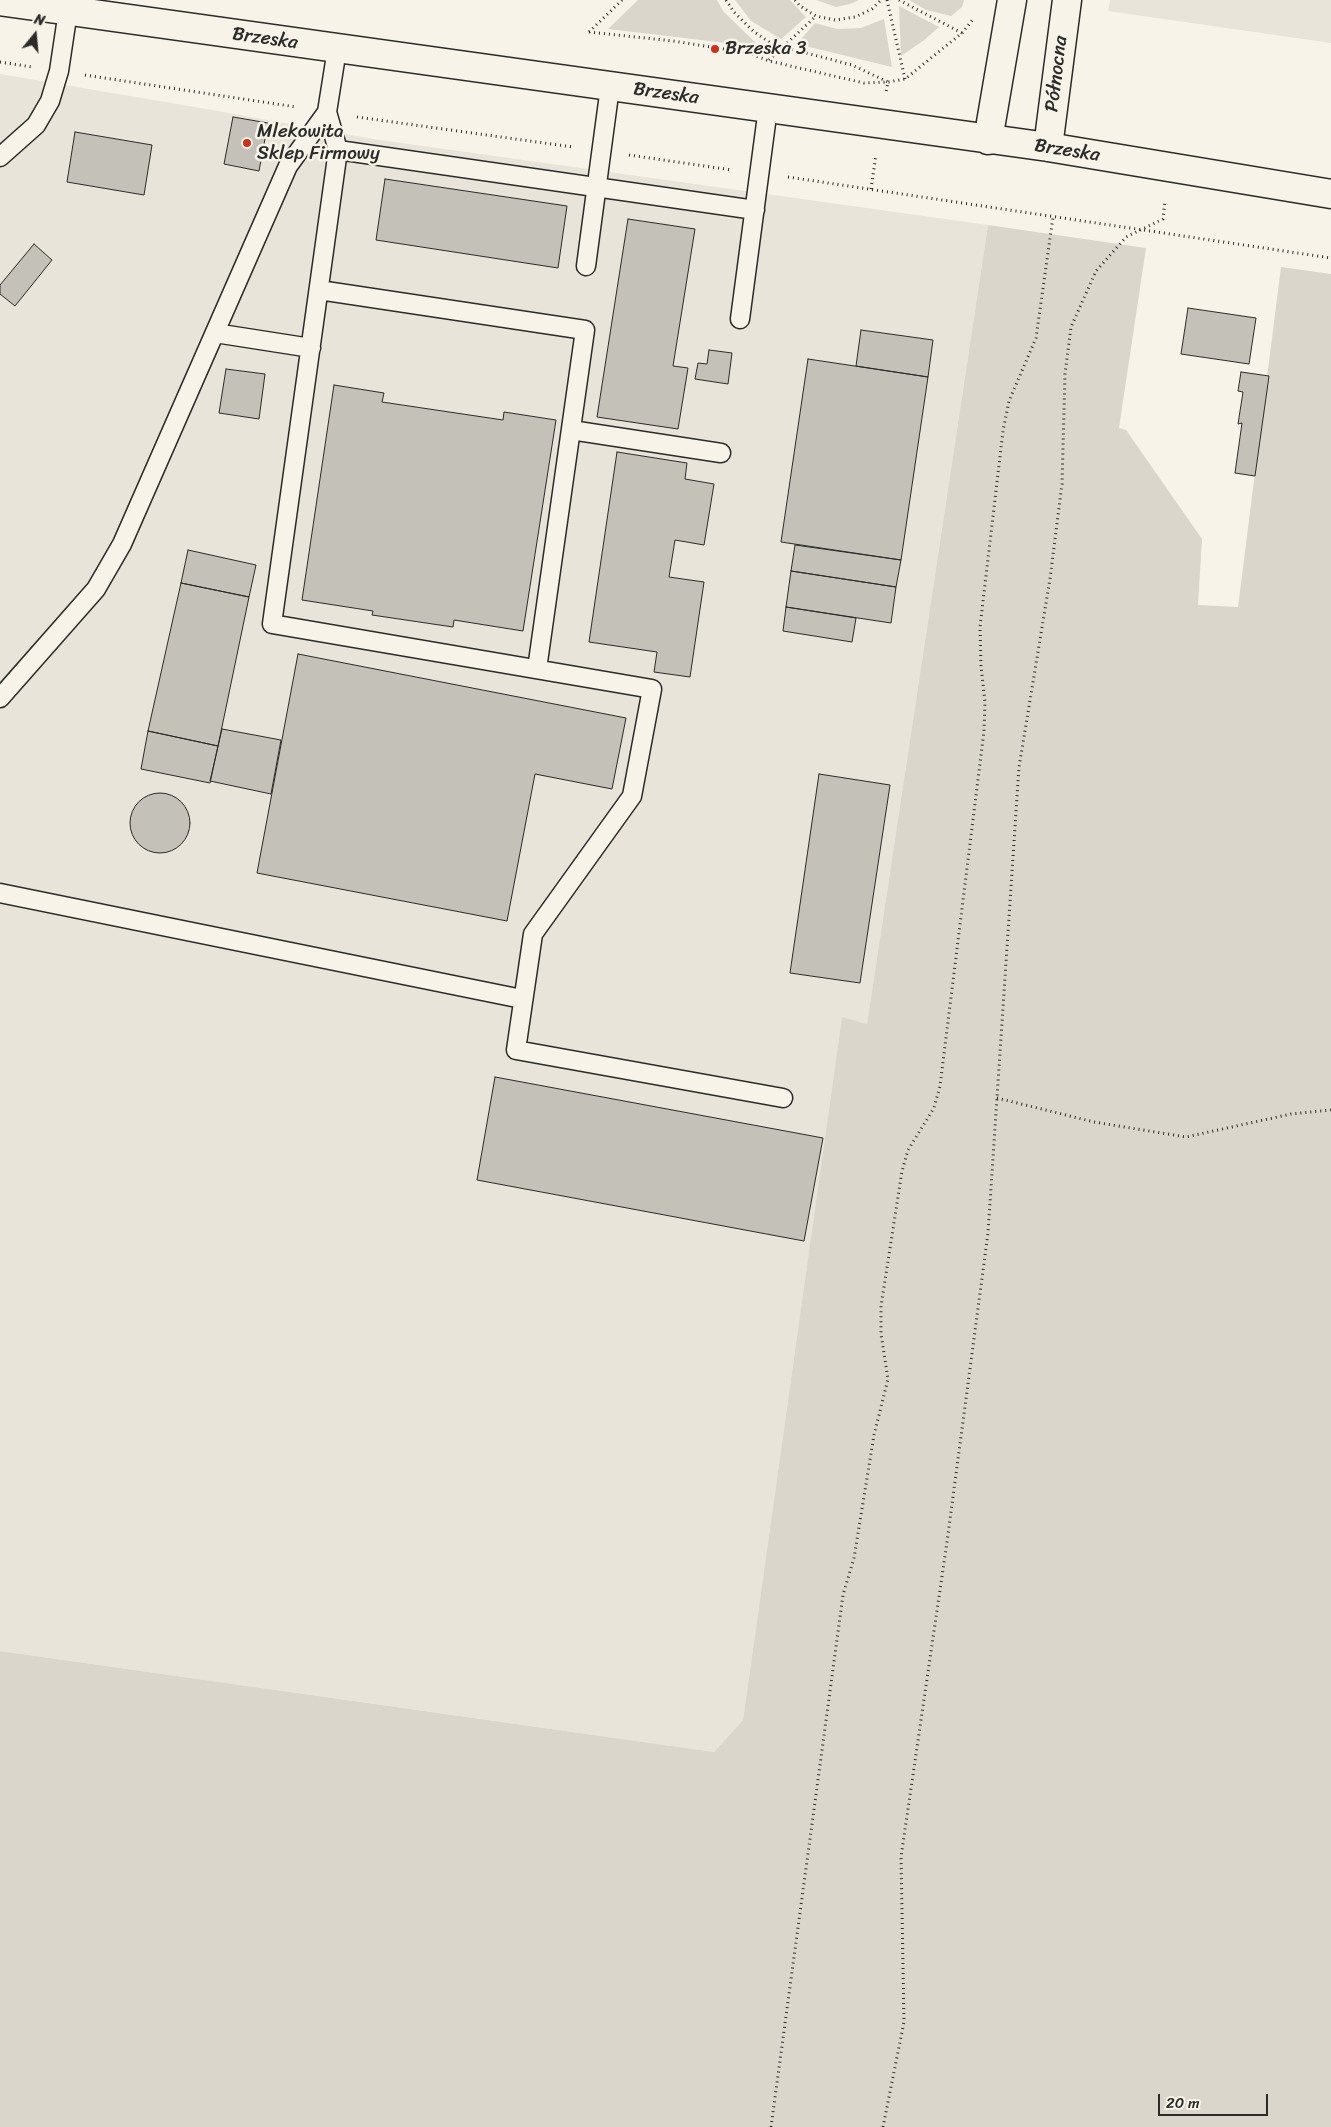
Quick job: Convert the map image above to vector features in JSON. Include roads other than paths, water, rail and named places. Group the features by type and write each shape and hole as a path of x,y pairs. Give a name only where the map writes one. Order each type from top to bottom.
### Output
{"street":[{"path":"988,140 1012,0"},
{"name":"Północna","path":"1048,147 1067,0"},
{"name":"Brzeska","path":"0,1 337,50 1048,147 1331,194"}],"lane":[{"path":"0,157 36,125 50,101 59,71 68,11"},
{"path":"337,50 327,112 338,150 272,624 652,689 632,796 533,934 516,1050 783,1098"},
{"path":"586,266 610,87"},
{"path":"740,319 768,108"},
{"path":"0,698 96,589 122,544 288,166 327,112"},
{"path":"338,150 755,210"},
{"path":"319,290 585,330 537,669"},
{"path":"215,334 311,348"},
{"path":"570,430 722,453"},
{"path":"0,892 522,999"}],"place":[{"name":"Brzeska 3","path":"715,49"},
{"name":"Mlekowita Sklep Firmowy","path":"247,143"}]}
